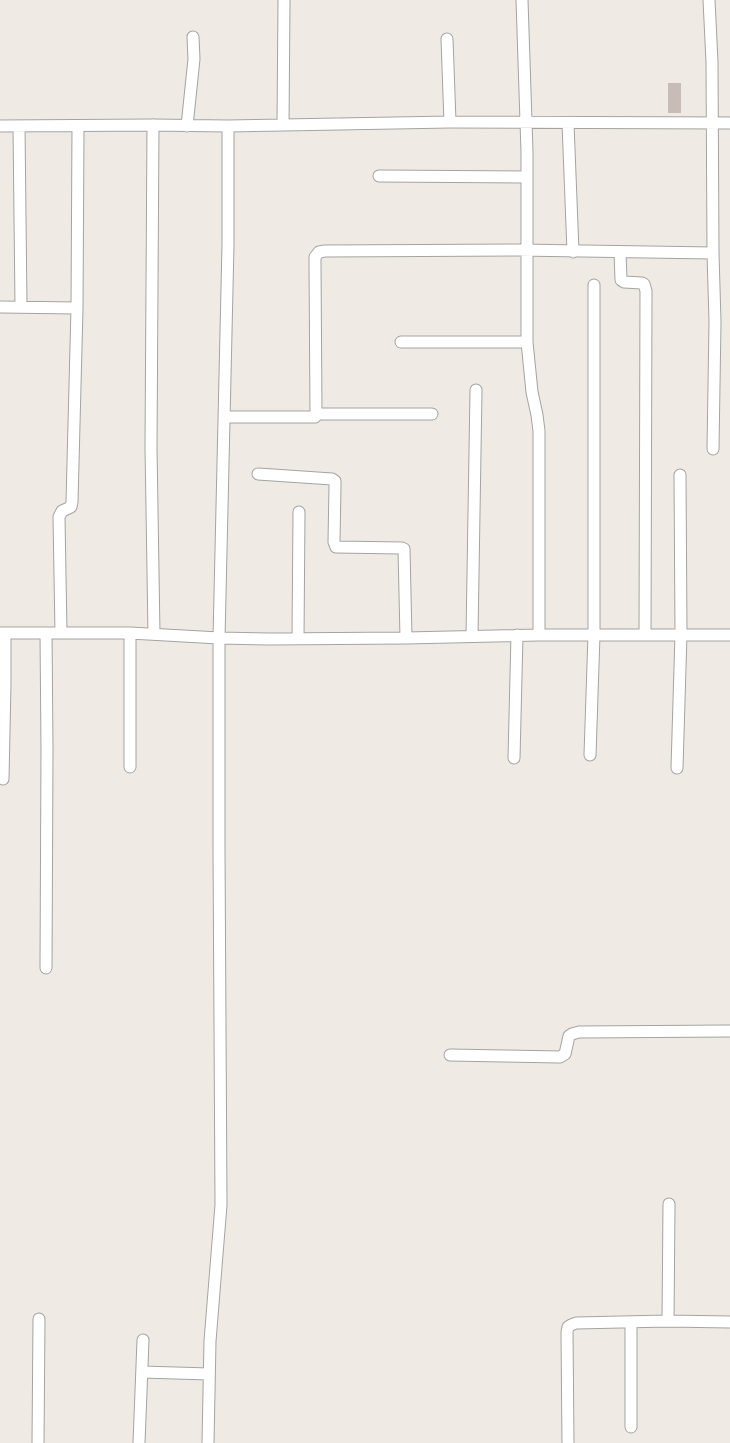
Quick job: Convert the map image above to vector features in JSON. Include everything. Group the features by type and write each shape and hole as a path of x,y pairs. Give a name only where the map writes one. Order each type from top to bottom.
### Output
{"street":[{"path":"283,125 284,0"},
{"path":"522,0 527,177 527,342 538,431 539,635"},
{"path":"709,0 712,62 711,123 715,322 713,449"},
{"path":"187,126 194,59 193,37"},
{"path":"447,39 450,122"},
{"path":"0,126 228,126 450,122 730,123"},
{"path":"568,123 573,252"},
{"path":"153,125 151,447 154,634"},
{"path":"19,126 21,307"},
{"path":"61,633 59,517 62,512 71,506 72,502 77,308 78,126"},
{"path":"208,1443 211,1326 221,1205 219,638 228,252 228,126"},
{"path":"380,176 527,177"},
{"path":"224,417 315,417 314,263 317,254 324,251 526,250 573,252 713,253"},
{"path":"620,252 621,280 624,282 642,283 646,291 645,635"},
{"path":"590,755 594,635 594,285"},
{"path":"0,307 77,308"},
{"path":"401,342 527,342"},
{"path":"472,636 476,390"},
{"path":"316,414 432,414"},
{"path":"258,474 332,479 335,481 334,542 336,547 403,548 406,638"},
{"path":"676,768 681,634 680,475"},
{"path":"298,638 299,512"},
{"path":"3,779 2,633 130,633 219,638 406,638 517,635 681,634 730,635"},
{"path":"46,633 46,968"},
{"path":"130,633 130,767"},
{"path":"514,758 517,635"},
{"path":"450,1055 560,1057 565,1054 569,1036 579,1032 730,1031"},
{"path":"668,1321 670,1204"},
{"path":"38,1443 39,1319"},
{"path":"568,1443 568,1328 571,1325 576,1323 668,1321 730,1322"},
{"path":"631,1322 631,1427"},
{"path":"140,1443 143,1340"},
{"path":"142,1372 209,1374"}],"building":[{"path":"668,83 681,83 681,113 668,113"}]}
